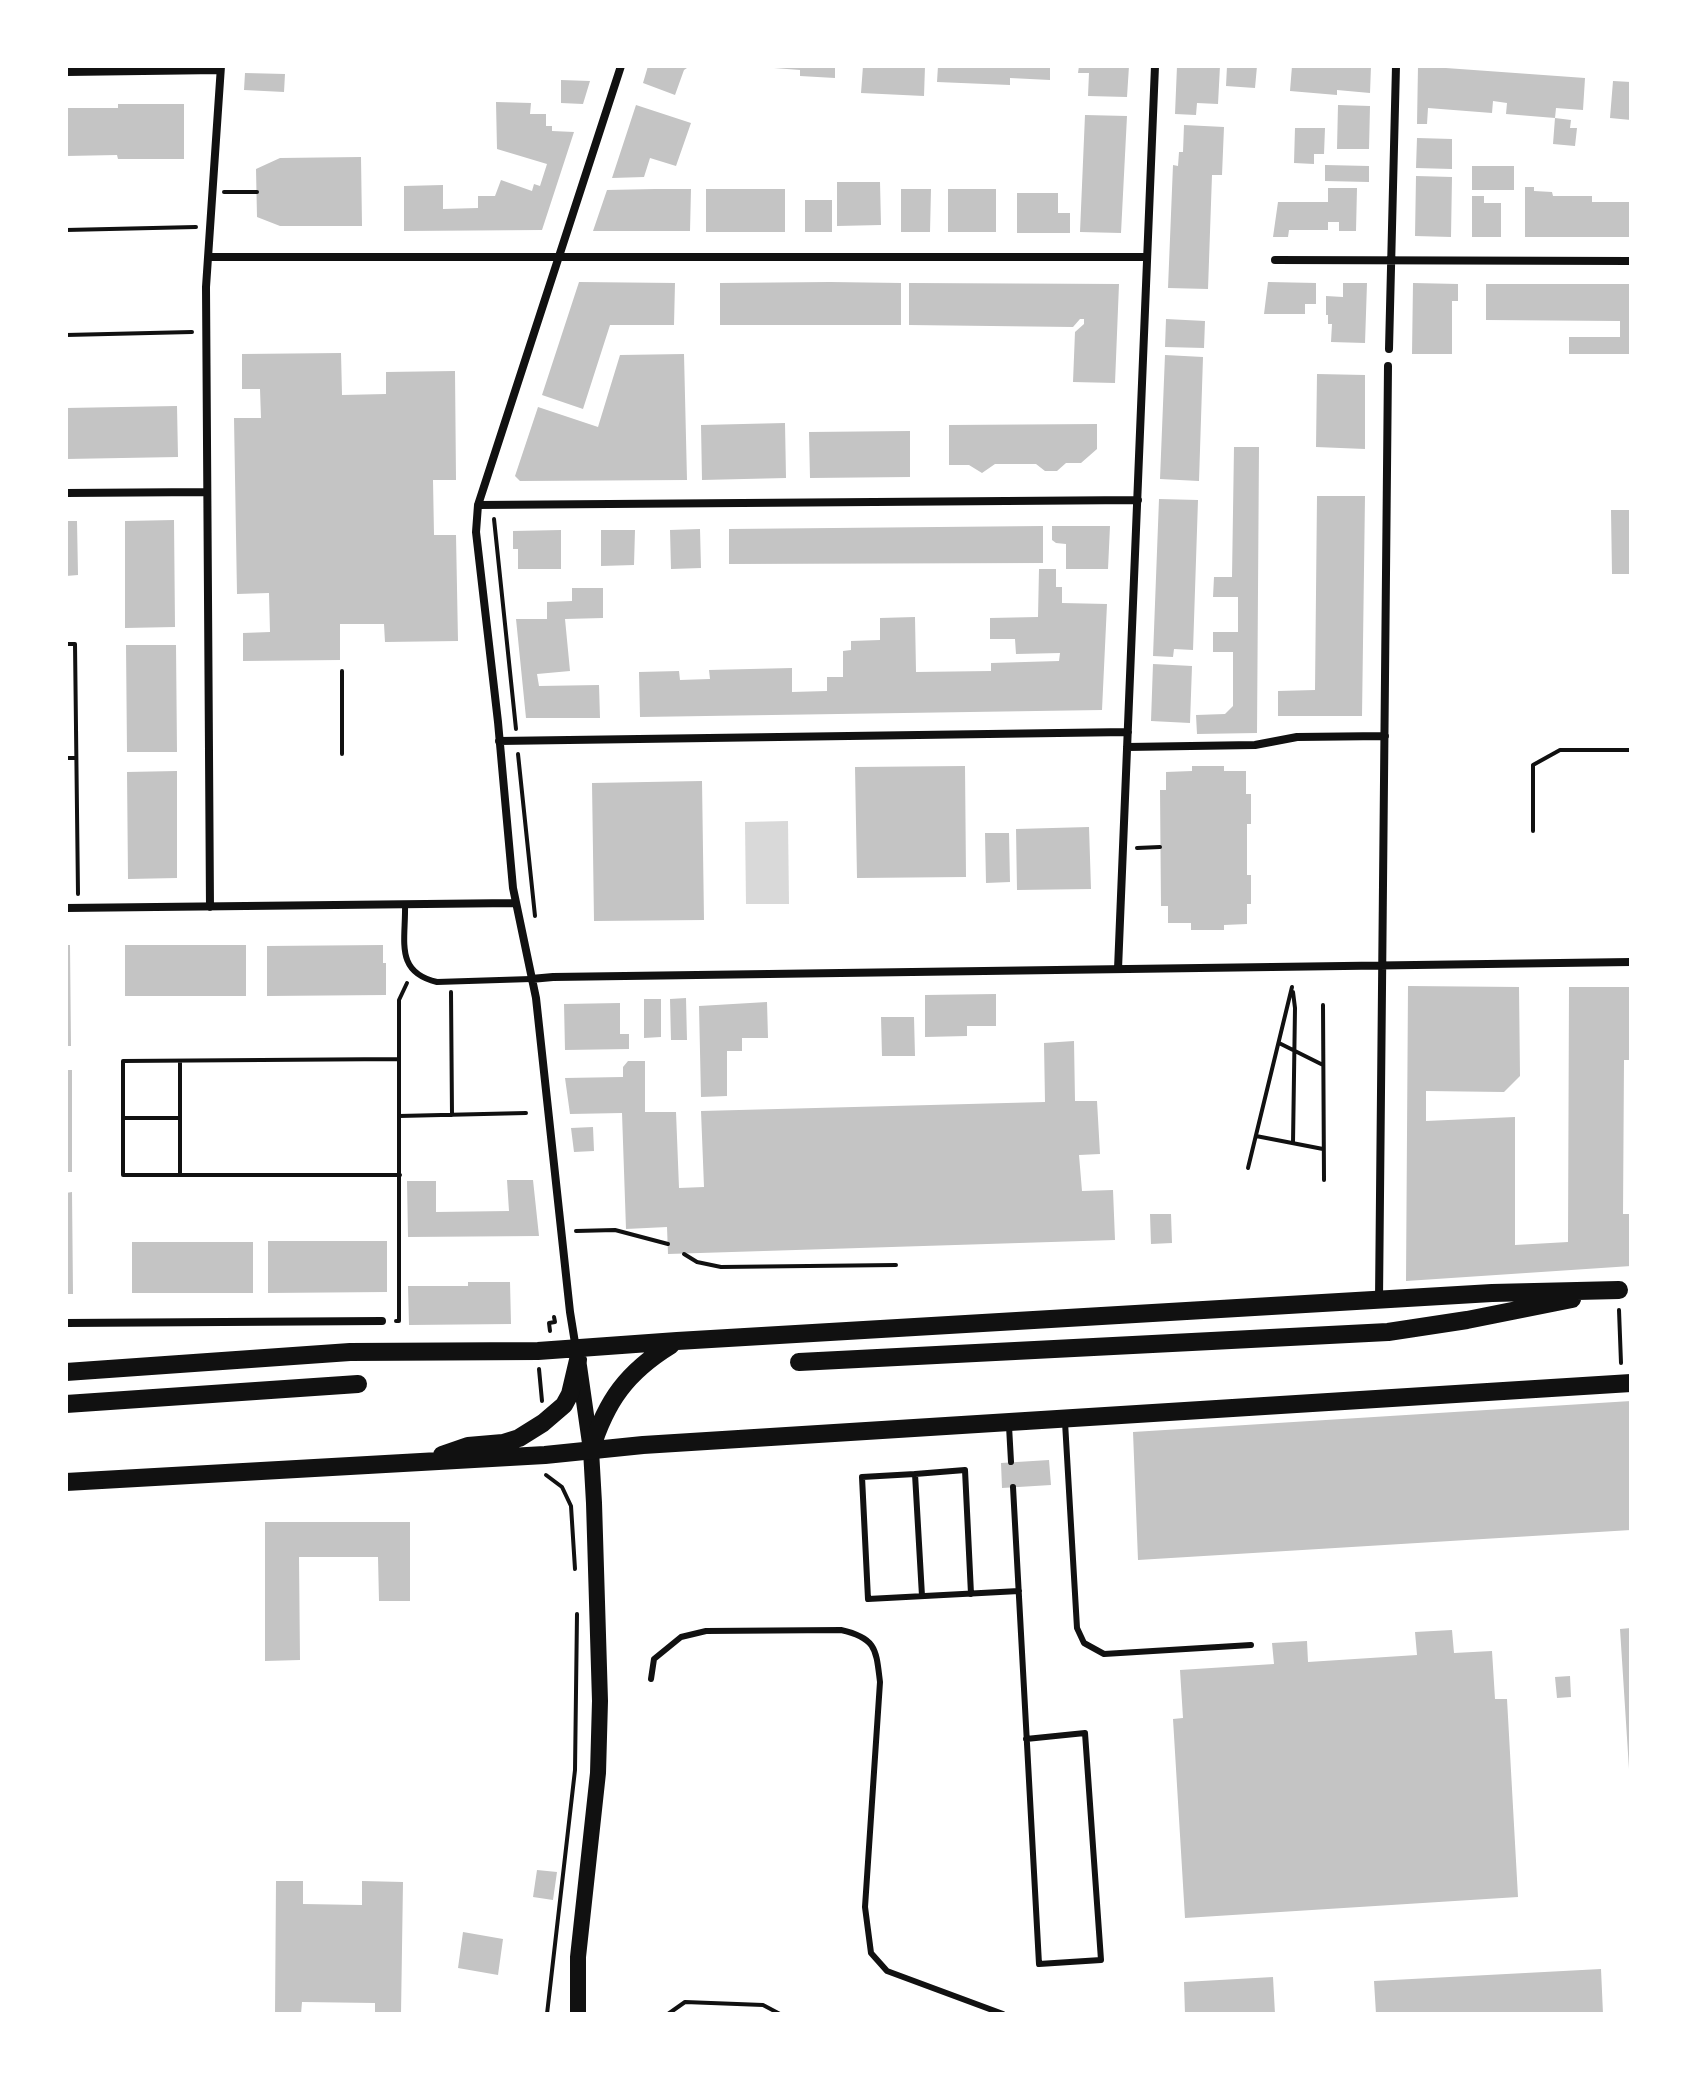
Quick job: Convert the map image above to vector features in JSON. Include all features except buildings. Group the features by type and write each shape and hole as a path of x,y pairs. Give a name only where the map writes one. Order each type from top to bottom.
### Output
{"main road":[{"path":"66,1372 350,1352 538,1351 577,1355 677,1341 1515,1292 1623,1295"},
{"path":"799,1362 1388,1332 1623,1295"},
{"path":"591,1450 599,1424 616,1392 648,1359 677,1341"},
{"path":"425,1462 468,1446 503,1443 519,1438 543,1423 564,1405 570,1394 577,1355"},
{"path":"577,1355 591,1450 600,1701 598,1773 581,1930 580,2007"},
{"path":"66,1482 425,1462 1631,1383"},
{"path":"66,1404 358,1384"}],"street":[{"path":"577,1355 536,998 515,903 476,532 478,505 621,66"},
{"path":"1118,969 1155,66"},
{"path":"1389,349 1396,66"},
{"path":"66,72 221,68 206,332 210,907"},
{"path":"208,257 1147,257"},
{"path":"1275,260 1631,261"},
{"path":"1379,1299 1388,366"},
{"path":"66,493 207,492"},
{"path":"478,505 1138,500"},
{"path":"499,741 1128,732"},
{"path":"1127,747 1255,745 1297,737 1385,736"},
{"path":"66,908 515,903"},
{"path":"531,979 569,976 1631,962"},
{"path":"66,1323 382,1321"}],"lane":[{"path":"405,905 406,958 412,971 422,979 437,982 531,979"},
{"path":"1065,1418 1077,1628 1084,1643 1104,1654 1251,1645"},
{"path":"1009,1422 1011,1462"},
{"path":"971,1594 965,1470 862,1477 868,1599 971,1594 1019,1591"},
{"path":"915,1474 922,1596"},
{"path":"1013,1487 1026,1739 1039,1964 1101,1960 1085,1733 1026,1739"},
{"path":"651,1679 654,1659 681,1637 706,1631 841,1630 862,1635 876,1652 880,1682 865,1907 871,1953 887,1971 1003,2014"}],"path":[{"path":"213,192 257,192"},
{"path":"66,230 211,227"},
{"path":"66,335 206,332"},
{"path":"496,506 494,518 536,923 523,936"},
{"path":"66,644 75,644 78,908"},
{"path":"342,671 342,754"},
{"path":"1533,831 1533,765 1560,750 1631,750"},
{"path":"66,758 76,758"},
{"path":"1123,848 1160,847"},
{"path":"1292,965 1295,1008 1293,1143"},
{"path":"399,1330 399,1000 412,971"},
{"path":"451,982 452,1115"},
{"path":"1248,1168 1292,987"},
{"path":"1323,1005 1324,1180"},
{"path":"1279,1043 1323,1065"},
{"path":"399,1059 123,1061 123,1175 400,1175"},
{"path":"180,1061 180,1175"},
{"path":"531,1105 533,1120"},
{"path":"399,1116 526,1113"},
{"path":"123,1118 180,1118"},
{"path":"1256,1136 1323,1149"},
{"path":"562,1232 615,1230 668,1244"},
{"path":"684,1254 697,1262 721,1267 896,1265"},
{"path":"1621,1363 1623,1295"},
{"path":"553,1307 555,1322"},
{"path":"382,1321 399,1321"},
{"path":"538,1351 543,1423"},
{"path":"546,1475 562,1487 571,1506 576,1574"},
{"path":"547,2014 575,1770 577,1602"},
{"path":"668,2014 685,2002 763,2005 780,2014"}],"shaded area":[{"path":"788,821 789,904 746,904 745,822"}]}
